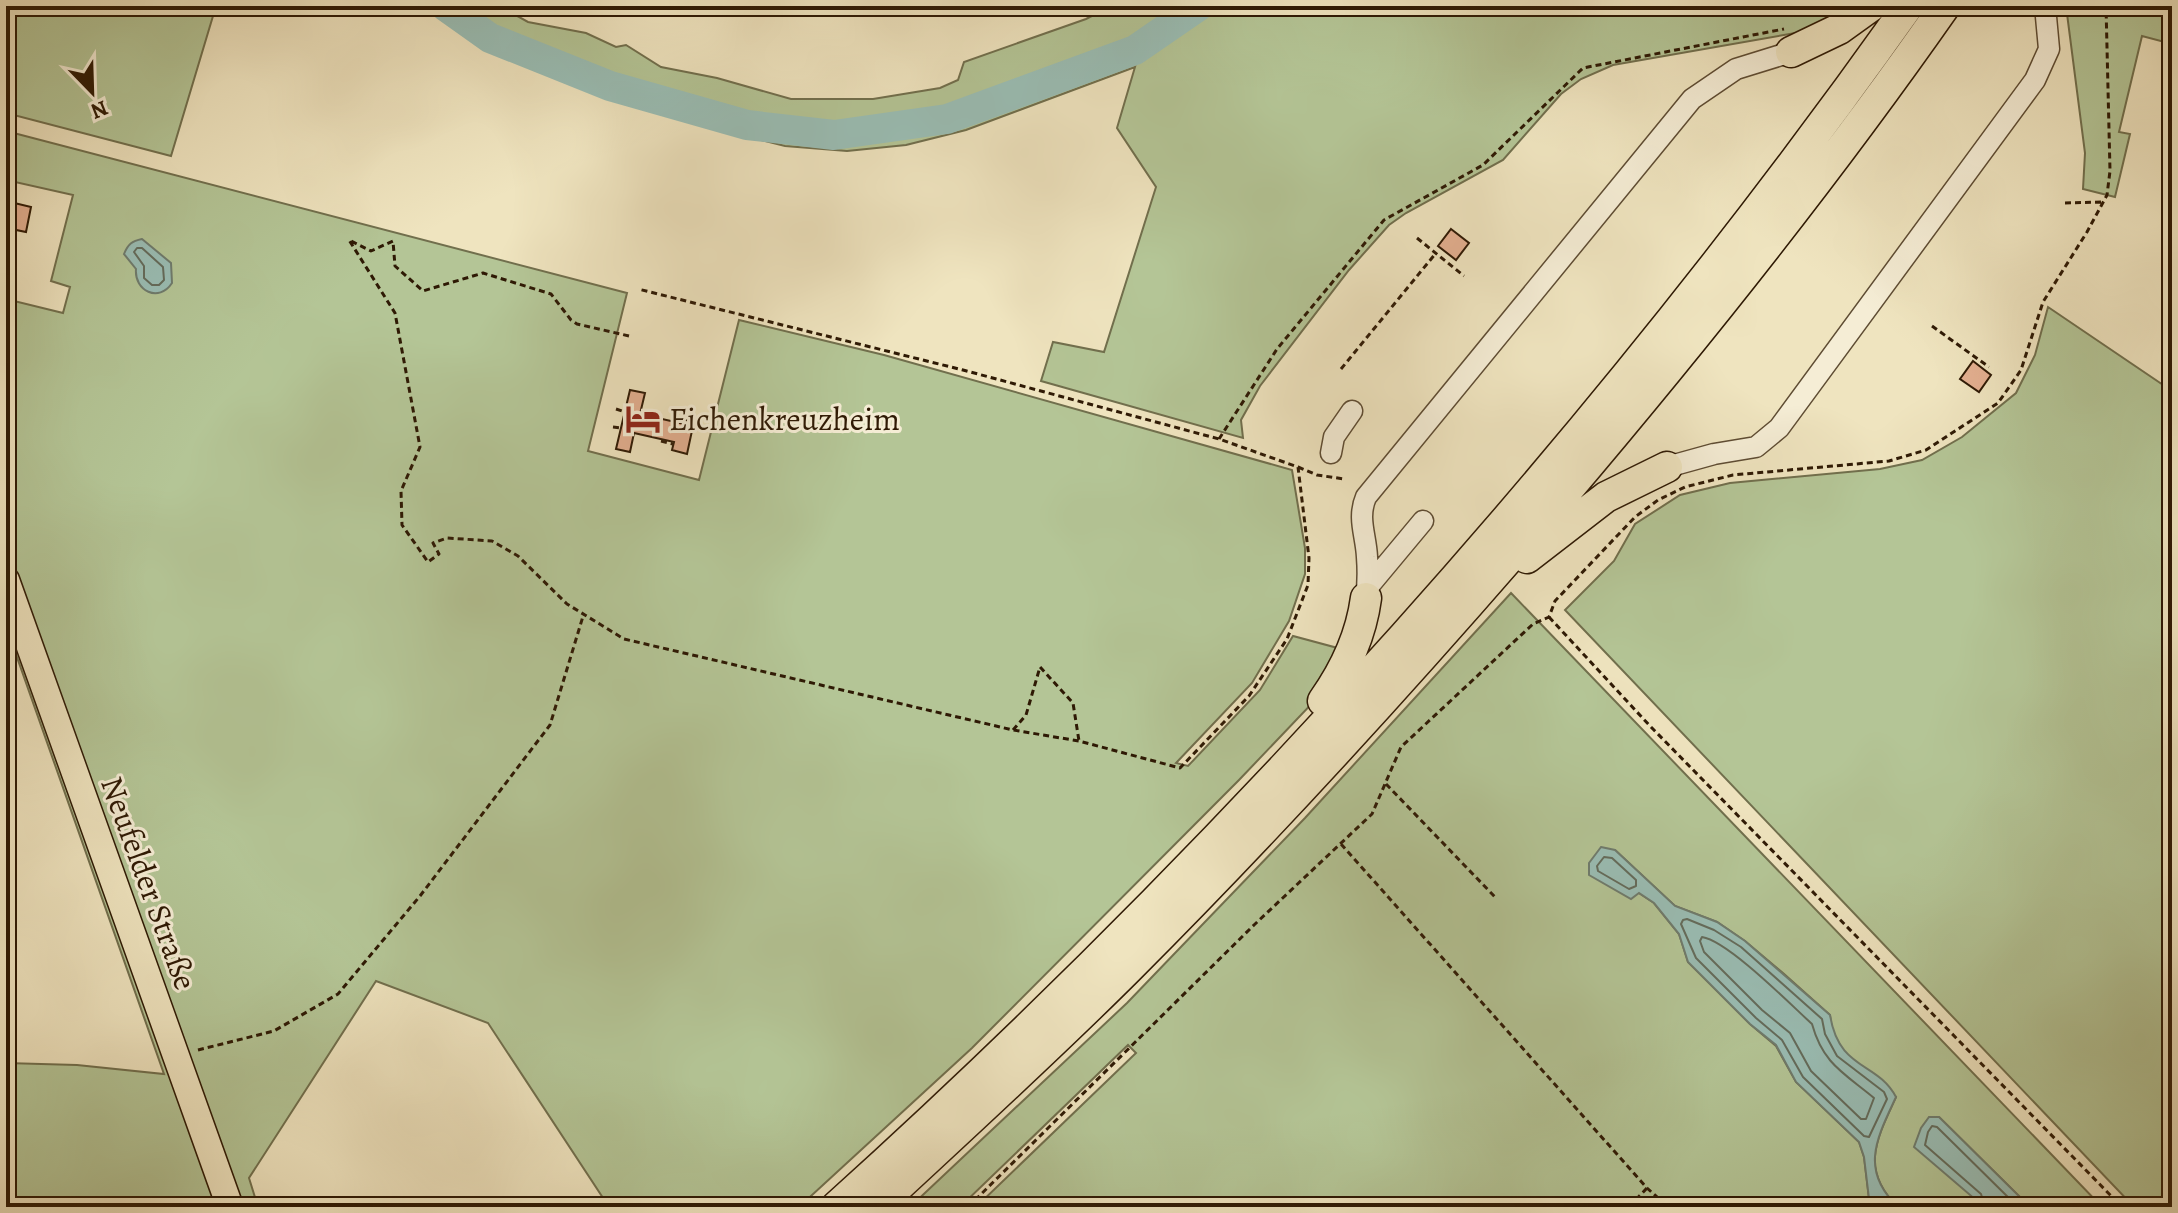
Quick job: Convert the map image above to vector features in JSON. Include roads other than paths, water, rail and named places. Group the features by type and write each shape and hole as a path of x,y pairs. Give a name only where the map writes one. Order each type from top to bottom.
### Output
{"highway":[{"path":"1791,40 1839,29 1871,6"},
{"path":"836,1207 1024,1031 1253,797 1392,647 1506,519 1598,408 1805,148 1908,6"},
{"path":"876,1207 1128,969 1262,831 1469,604 1591,463 1708,320 1945,6"},
{"path":"1469,604 1606,497 1667,467"},
{"path":"1253,797 1338,680 1357,640 1367,592"}],"main road":[{"name":"Neufelder Straße","path":"6,580 230,1207"}],"lane":[{"path":"1667,467 1756,447 1779,428 2035,80 2049,49 2045,6"},
{"path":"1367,592 1367,555 1361,522 1361,509 1366,497 1692,99 1736,69 1791,40"},
{"path":"1331,453 1334,437 1352,411"},
{"path":"1367,592 1423,521"}],"water":[{"path":"142,239 171,263 172,283 161,292 148,292 143,288 136,277 136,269 124,254 131,244"},
{"path":"1601,847 1615,850 1675,906 1717,922 1745,941 1830,1015 1841,1046 1888,1085 1896,1097 1878,1140 1875,1167 1886,1193 1898,1207 1870,1207 1864,1157 1859,1142 1796,1082 1776,1045 1750,1024 1688,962 1679,934 1654,903 1639,893 1631,899 1589,875 1589,863"},
{"path":"1929,1117 1939,1117 2030,1207 1978,1207 1976,1200 1914,1147"}],"waterway":[{"path":"445,6 490,38 610,86 747,125 834,135 947,119 1135,50 1199,6"}],"place":[{"name":"Eichenkreuzheim","path":"643,419"}]}
